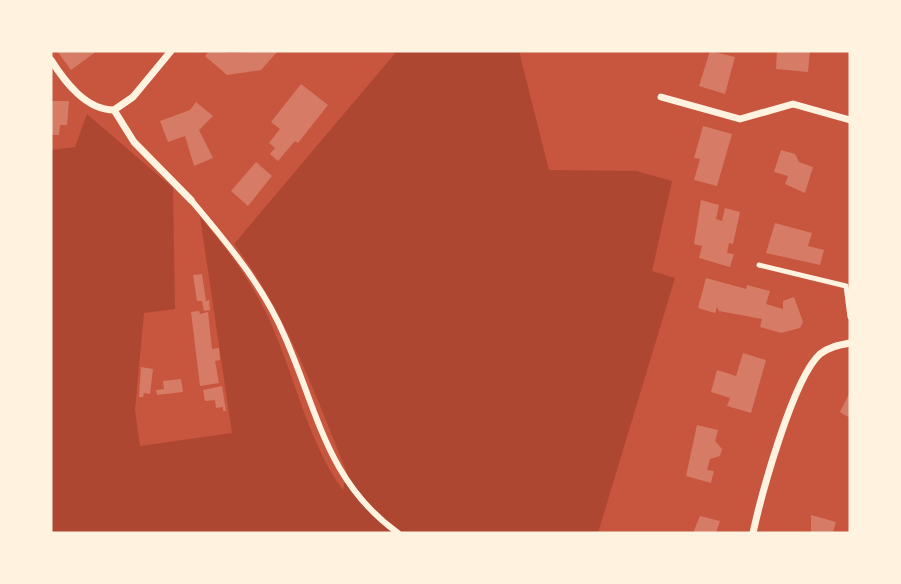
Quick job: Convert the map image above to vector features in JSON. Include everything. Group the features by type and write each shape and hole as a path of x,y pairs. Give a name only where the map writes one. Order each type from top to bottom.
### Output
{"street":[{"path":"51,60 90,104 102,110 114,110 133,97 171,51"},
{"path":"661,97 740,119 793,104 850,120"},
{"path":"114,110 134,142 191,200 247,267 285,336 330,454 352,491 376,518 398,533"},
{"path":"753,533 780,436 803,380 819,355 836,345 850,343"}],"lane":[{"path":"759,265 846,286 850,317"}],"shaded area":[{"path":"397,51 519,51 549,170 636,171 672,181 652,271 675,278 598,533 51,533 51,150 75,147 87,114 173,188 175,309 144,313 135,410 140,446 232,433 200,217 233,258 260,301 283,353 313,434 343,490 347,473 298,354 269,298 234,244"}],"building":[{"path":"57,51 97,51 71,70"},
{"path":"209,51 278,51 261,70 227,75 205,56"},
{"path":"710,51 735,57 725,94 699,86"},
{"path":"777,51 810,51 808,72 776,69"},
{"path":"301,84 328,105 298,143 295,141 278,161 270,154 275,148 269,143 280,129 271,122"},
{"path":"51,101 69,101 67,125 60,125 59,135 51,135"},
{"path":"196,102 213,116 199,130 213,158 194,166 185,136 168,142 160,121 190,110"},
{"path":"703,126 732,134 717,186 694,180 700,159 694,158"},
{"path":"781,150 795,154 799,162 813,167 805,193 785,184 788,176 774,172"},
{"path":"256,162 272,176 248,206 231,191"},
{"path":"701,200 719,205 716,219 722,221 725,208 740,212 733,244 729,243 727,253 734,254 730,267 699,258 702,246 694,244"},
{"path":"775,223 812,233 808,246 824,250 820,265 766,253"},
{"path":"202,274 210,310 204,311 202,301 197,301 193,275"},
{"path":"706,278 746,289 747,285 770,291 766,304 783,309 783,301 794,297 803,322 800,328 781,333 760,327 762,319 719,311 717,307 715,313 698,308"},
{"path":"199,311 200,314 208,312 212,349 219,348 220,360 215,361 219,383 200,386 191,312"},
{"path":"743,353 766,360 751,413 727,406 730,398 711,392 717,370 736,376"},
{"path":"141,367 153,369 150,394 144,393 143,397 139,397"},
{"path":"181,379 183,392 157,395 156,390 164,389 163,381"},
{"path":"222,386 226,411 223,411 223,407 216,408 215,400 205,401 203,390"},
{"path":"850,392 850,418 840,412"},
{"path":"697,425 718,430 715,441 722,449 720,456 710,459 707,470 714,471 711,483 686,476"},
{"path":"811,515 836,522 833,532 811,533"},
{"path":"700,516 720,521 716,533 693,533"}]}
